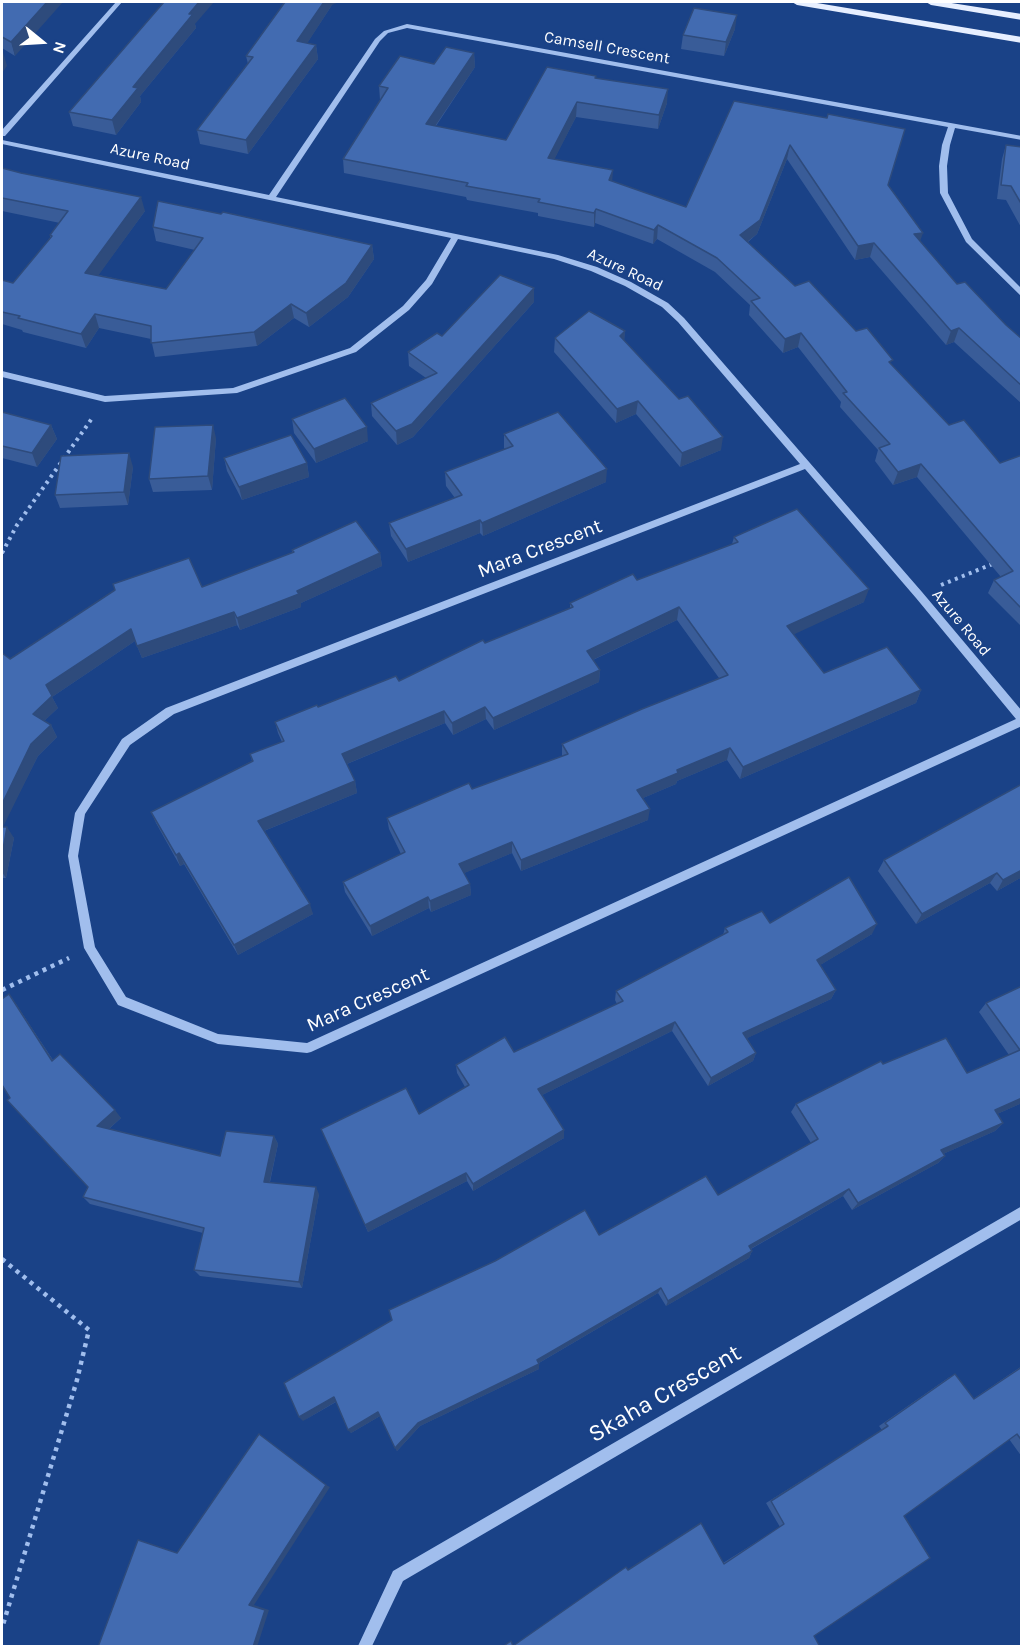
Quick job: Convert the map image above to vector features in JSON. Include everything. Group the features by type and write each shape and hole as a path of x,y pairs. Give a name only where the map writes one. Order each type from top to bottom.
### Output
{"main road":[{"path":"797,2 1022,40"},
{"path":"931,2 1022,17"}],"street":[{"path":"2,134 119,2"},
{"name":"Camsell Crescent","path":"272,197 377,40 386,32 406,26 1022,138"},
{"path":"952,125 943,166 944,193 969,240 1022,294"},
{"name":"Azure Road","path":"2,142 555,257 594,269 665,305 681,320 919,595 1022,720"},
{"path":"2,374 105,399 234,392 353,350 413,299 429,282 456,236"},
{"name":"Mara Crescent","path":"806,465 170,711 126,742 80,813 73,856 90,948 122,1000 218,1039 307,1048 1022,720"},
{"name":"Skaha Crescent","path":"365,1647 398,1576 1022,1212"}],"path":[{"path":"2,553 17,525 105,399"},
{"path":"919,595 1002,560"},
{"path":"2,990 90,948"},
{"path":"2,1259 89,1330 77,1380 2,1628"}],"building":[{"path":"2,2 47,2 11,42 2,37"},
{"path":"164,2 199,2 189,14 193,14 133,87 138,88 112,120 69,112"},
{"path":"285,2 324,2 297,41 316,45 246,140 197,130 253,57 246,56"},
{"path":"694,8 737,15 726,42 683,35"},
{"path":"446,47 474,53 426,124 506,140 547,67 596,76 595,78 668,89 659,115 577,102 548,158 613,170 609,180 686,207 734,101 827,118 828,114 905,129 888,185 923,233 914,234 957,284 965,282 1022,339 1022,386 959,328 951,331 874,243 858,246 790,145 760,220 740,235 795,286 809,281 856,331 867,328 893,360 889,362 949,425 964,420 1000,463 1022,455 1022,609 994,580 1013,571 921,464 898,472 879,448 890,444 843,393 847,392 801,333 785,339 751,301 760,298 717,258 658,225 654,230 596,209 594,213 538,202 540,199 466,186 468,183 343,159 388,88 379,86 400,56 434,64"},
{"path":"1006,145 1022,147 1022,205 1011,186 1001,185"},
{"path":"2,168 141,197 85,273 166,289 203,238 153,227 158,201 221,214 223,212 372,245 346,283 306,313 291,304 254,332 151,343 151,326 95,314 81,334 2,312 2,280 13,283 52,236 50,235 68,211 2,198"},
{"path":"500,275 534,288 412,424 396,431 371,403 437,373 408,352 437,333 442,336"},
{"path":"589,311 625,331 620,336 679,399 688,396 723,437 682,453 638,401 617,409 555,338"},
{"path":"345,398 367,427 314,449 292,419"},
{"path":"2,412 51,425 32,453 2,446"},
{"path":"558,412 607,469 482,523 480,520 406,549 389,523 462,495 445,472 513,446 504,434"},
{"path":"213,425 208,476 149,479 155,427"},
{"path":"291,435 307,463 239,487 224,458"},
{"path":"129,453 124,492 55,495 61,456"},
{"path":"797,509 869,589 787,626 824,673 887,647 921,690 743,767 730,748 677,770 678,773 637,790 650,809 521,860 512,842 459,864 470,884 430,901 428,897 370,926 343,882 405,852 387,818 469,783 472,789 568,754 562,744 728,675 679,607 587,651 600,670 493,718 485,707 452,723 444,711 342,754 355,781 258,821 310,904 234,945 179,853 176,855 151,812 253,761 250,754 284,741 275,722 396,676 399,681 483,640 485,643 573,607 570,603 633,574 637,580 738,542 734,537"},
{"path":"356,521 380,553 297,591 299,594 237,618 234,612 137,646 131,629 46,685 52,696 33,714 51,725 31,744 2,804 2,653 10,659 115,590 113,584 189,558 202,587 294,552 292,550"},
{"path":"1022,784 1022,870 1003,880 997,873 922,914 884,860"},
{"path":"2,827 7,827 2,855"},
{"path":"849,877 877,924 817,960 836,990 743,1033 756,1053 711,1078 675,1022 538,1089 564,1130 473,1184 466,1173 365,1225 321,1129 406,1088 419,1114 469,1085 456,1065 505,1037 514,1052 623,1001 616,991 728,932 725,928 762,911 770,923"},
{"path":"1022,986 1022,1098 995,1110 1003,1123 941,1150 945,1156 858,1203 849,1189 749,1246 752,1251 668,1301 661,1288 537,1360 539,1364 418,1423 395,1448 378,1412 348,1430 334,1397 299,1417 284,1383 392,1320 389,1310 495,1261 585,1210 599,1235 706,1176 718,1195 818,1139 796,1104 881,1061 883,1064 946,1038 967,1073 1020,1050 986,1003"},
{"path":"9,994 52,1061 60,1054 115,1110 97,1126 220,1156 226,1131 274,1136 264,1182 316,1187 299,1282 194,1270 204,1228 83,1197 88,1187 7,1100 10,1098 2,1085 2,999"},
{"path":"1022,1367 1022,1441 1017,1434 904,1516 930,1558 814,1636 820,1647 502,1647 511,1641 513,1646 626,1567 628,1570 701,1523 724,1564 784,1524 771,1501 888,1426 885,1423 955,1374 974,1399"},
{"path":"259,1434 326,1485 249,1605 265,1610 253,1647 98,1647 138,1540 177,1553"}]}
